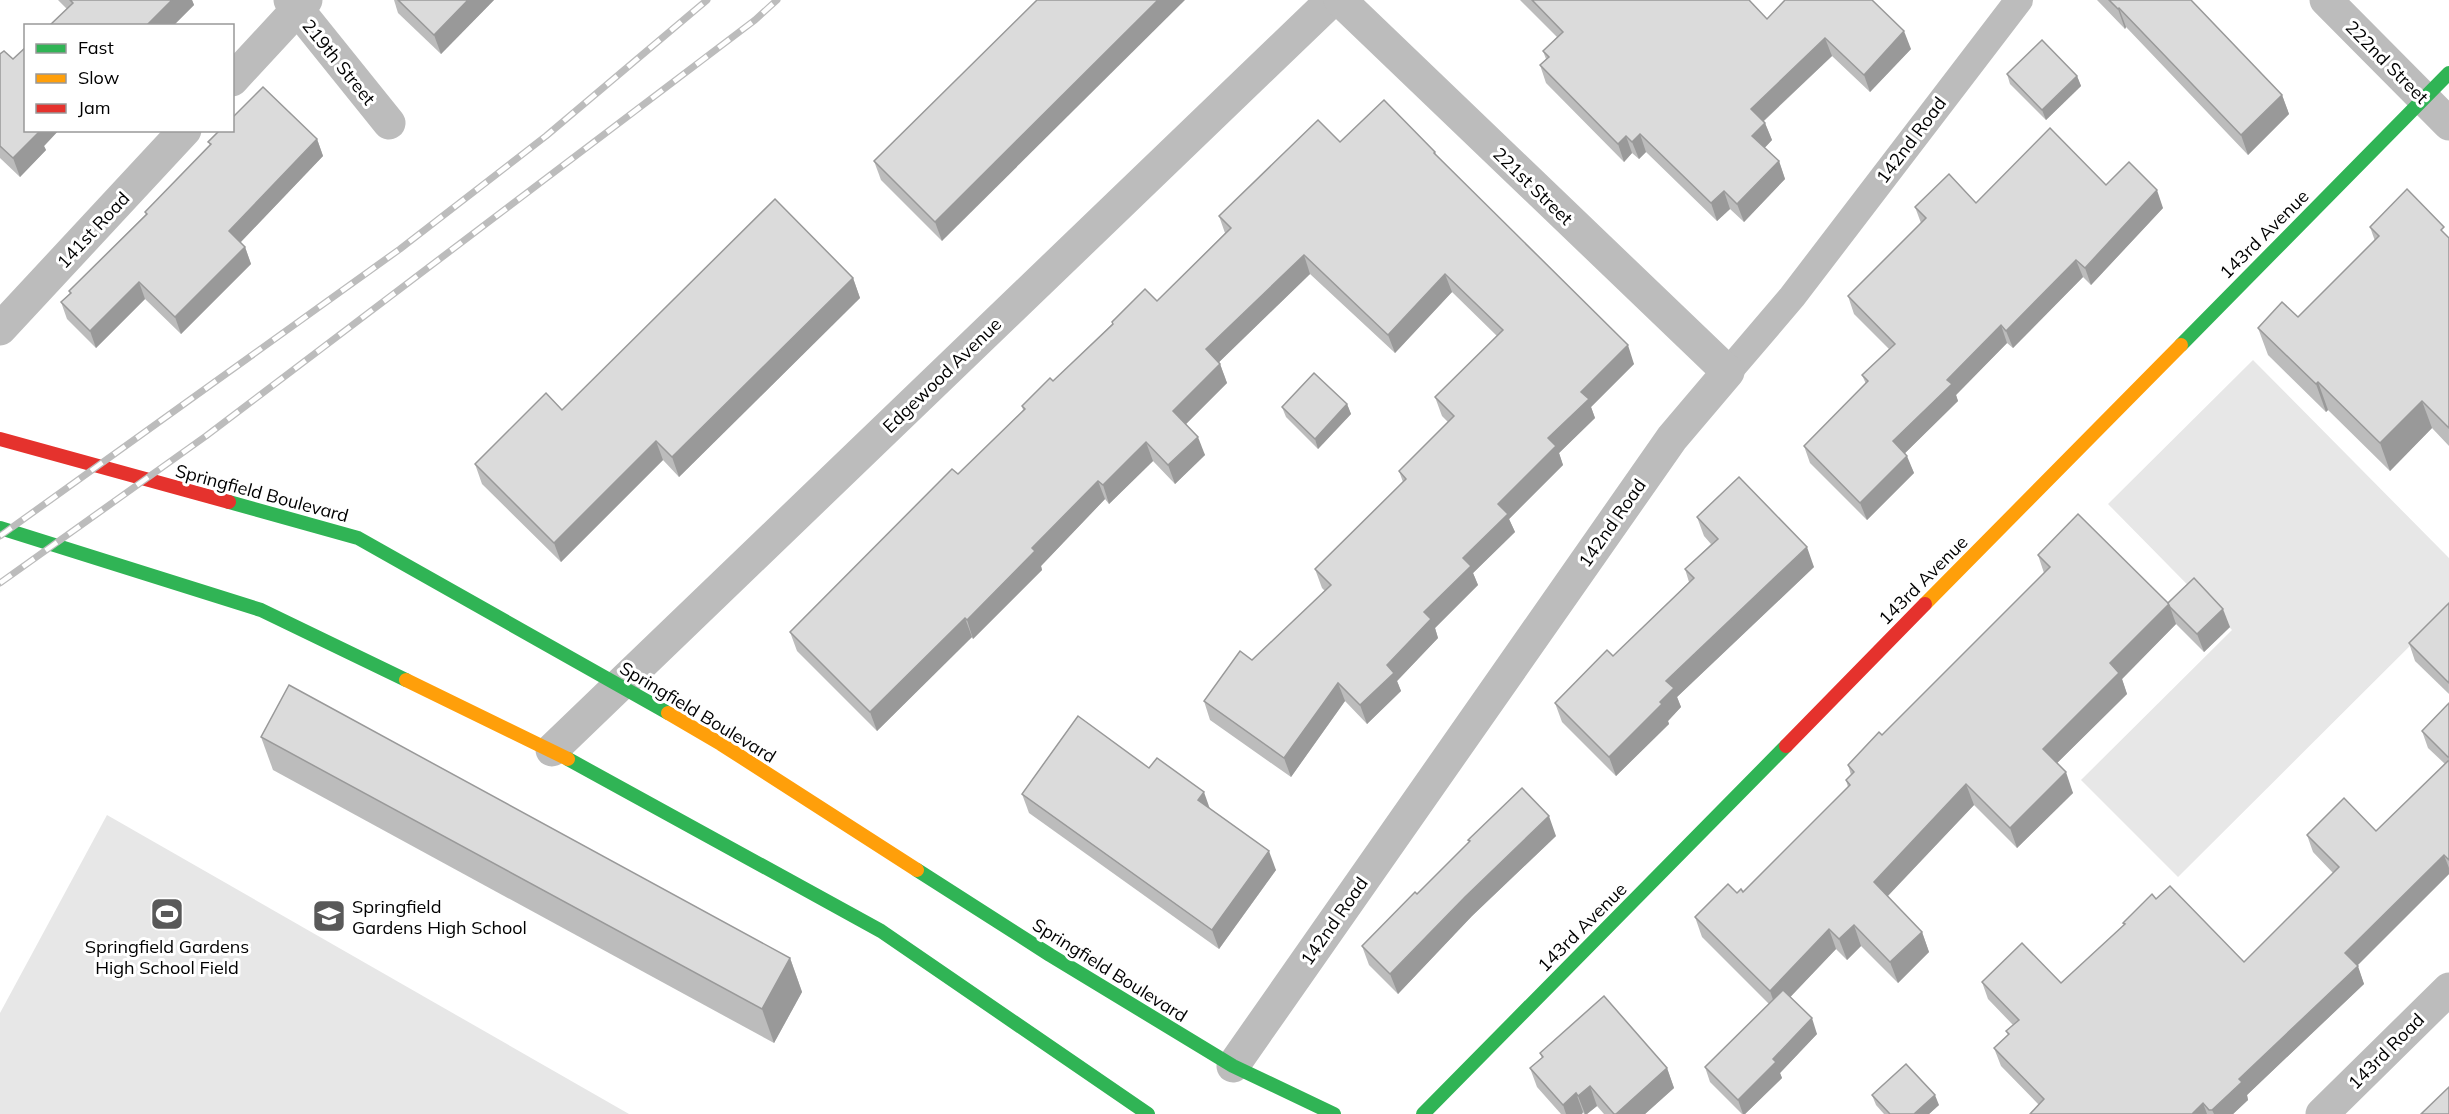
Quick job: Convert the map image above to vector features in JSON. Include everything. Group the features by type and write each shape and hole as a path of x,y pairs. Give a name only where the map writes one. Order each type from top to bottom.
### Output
{"main road":[{"name":"143rd Avenue","path":"1423,1114 2449,73"},
{"name":"Springfield Boulevard","path":"0,439 358,538 721,744 1040,948 1233,1066 1334,1114"},
{"path":"0,528 261,610 552,750 880,931 1148,1114"}],"street":[{"name":"Edgewood Avenue","path":"552,750 1332,0"},
{"name":"221st Street","path":"1340,0 1728,372"},
{"name":"222nd Street","path":"2326,0 2449,124"},
{"path":"234,78 298,3"},
{"name":"219th Street","path":"298,3 389,123"},
{"name":"141st Road","path":"0,329 183,132"},
{"name":"142nd Road","path":"1233,1066 1672,438 1728,372"},
{"name":"143rd Road","path":"2322,1114 2449,989"}],"lane":[{"name":"142nd Road","path":"1728,372 1792,297 2019,0"}],"shaded area":[{"path":"2253,360 2449,558 2449,607 2178,877 2081,780 2232,630 2108,504"},
{"name":"Springfield Gardens High School Field","path":"107,815 629,1114 0,1114 0,1013"}],"building":[{"path":"70,0 172,0 148,24 51,24 73,3"},
{"path":"398,0 468,0 434,35"},
{"path":"1037,0 1158,0 935,222 874,161"},
{"path":"1532,0 1749,0 1767,19 1785,0 1872,0 1904,31 1864,75 1825,38 1751,109 1765,123 1752,136 1779,161 1737,204 1724,191 1711,203 1640,134 1632,142 1626,136 1618,144 1540,65 1549,57 1543,51 1563,32"},
{"path":"2109,0 2191,0 2282,95 2241,135"},
{"path":"2042,40 2077,76 2042,110 2007,74"},
{"path":"24,49 24,132 39,132 13,158 0,146 0,54 4,51 13,59"},
{"path":"263,87 317,139 229,231 245,247 175,317 139,282 90,331 61,302 71,293 69,291 147,214 145,212 211,144 208,142 218,132 234,132 234,116"},
{"path":"1384,100 1434,153 1628,345 1581,392 1589,399 1548,438 1556,446 1498,504 1508,514 1463,558 1471,566 1424,612 1431,619 1387,665 1394,673 1360,705 1338,683 1284,758 1204,701 1240,651 1252,660 1331,585 1315,569 1406,479 1399,471 1454,416 1435,397 1503,330 1445,274 1388,335 1304,255 1206,349 1220,364 1173,411 1198,437 1168,465 1146,442 1103,485 1098,481 1032,548 1035,551 967,620 965,618 870,712 790,632 952,469 958,474 1025,409 1022,406 1050,378 1053,381 1113,324 1112,322 1145,289 1157,301 1231,228 1219,216 1318,120 1340,142"},
{"path":"2050,128 2106,185 2129,162 2157,190 2085,268 2076,260 2006,331 2001,325 1947,380 1952,384 1893,441 1907,456 1860,503 1804,446 1868,381 1862,375 1895,344 1848,296 1926,218 1915,207 1949,174 1976,203"},
{"path":"2407,189 2444,227 2441,230 2449,238 2449,428 2422,401 2380,443 2318,382 2316,384 2258,328 2282,302 2298,317 2379,236 2370,227"},
{"path":"775,199 853,278 672,457 656,441 554,543 475,464 546,393 562,410"},
{"path":"1314,373 1347,404 1315,439 1282,407"},
{"path":"1739,477 1807,547 1666,681 1674,688 1660,702 1662,704 1609,757 1555,703 1607,650 1613,656 1694,578 1685,569 1718,539 1697,517"},
{"path":"2078,514 2169,604 2110,663 2119,673 2043,749 2066,772 2010,828 1966,784 1874,882 1922,932 1890,962 1854,925 1839,939 1829,929 1770,991 1695,917 1728,884 1737,893 1741,889 1743,892 1850,785 1846,780 1854,772 1848,765 1879,732 1882,735 2050,567 2038,555"},
{"path":"2194,578 2223,609 2197,634 2168,603"},
{"path":"2449,603 2449,683 2409,643"},
{"path":"289,685 790,958 762,1009 261,737"},
{"path":"2449,703 2449,758 2422,731"},
{"path":"1078,716 1149,768 1157,758 1204,792 1198,800 1269,851 1212,930 1022,794"},
{"path":"2449,760 2449,860 2444,855 2345,953 2358,966 2239,1079 2242,1082 2212,1110 2209,1110 2203,1103 2192,1114 2030,1114 2044,1099 1994,1048 2009,1034 2006,1031 2019,1020 1982,982 2022,943 2061,983 2125,924 2123,923 2152,894 2156,899 2170,886 2244,962 2339,867 2307,835 2344,798 2376,831"},
{"path":"1522,788 1549,816 1390,974 1362,946"},
{"path":"1783,990 1812,1018 1773,1059 1776,1062 1738,1100 1705,1067"},
{"path":"1604,996 1667,1068 1616,1114 1590,1086 1578,1096 1576,1093 1563,1105 1530,1068 1543,1057 1540,1053"},
{"path":"1906,1064 1935,1095 1914,1114 1890,1114 1872,1095"},
{"path":"2449,1087 2449,1114 2421,1114"}],"railway":[{"path":"0,536 400,249 546,136 707,0"},
{"path":"0,583 206,436 755,20 777,0"}],"traffic: fast":[{"path":"2181,345 2449,73"},
{"path":"229,502 358,538 668,713"},
{"path":"0,528 261,610 406,680"},
{"path":"1423,1114 1786,746"},
{"path":"568,759 881,931 1148,1114"},
{"path":"917,870 1050,955 1233,1066 1334,1114"}],"traffic: slow":[{"path":"1925,604 2181,345"},
{"path":"406,680 568,759"},
{"path":"668,713 721,744 917,870"}],"traffic: jam":[{"path":"0,439 229,502"},
{"path":"1786,746 1925,604"}],"place":[{"name":"Springfield Gardens High School Field","path":"167,914"},
{"name":"Springfield Gardens High School","path":"329,916"}]}
